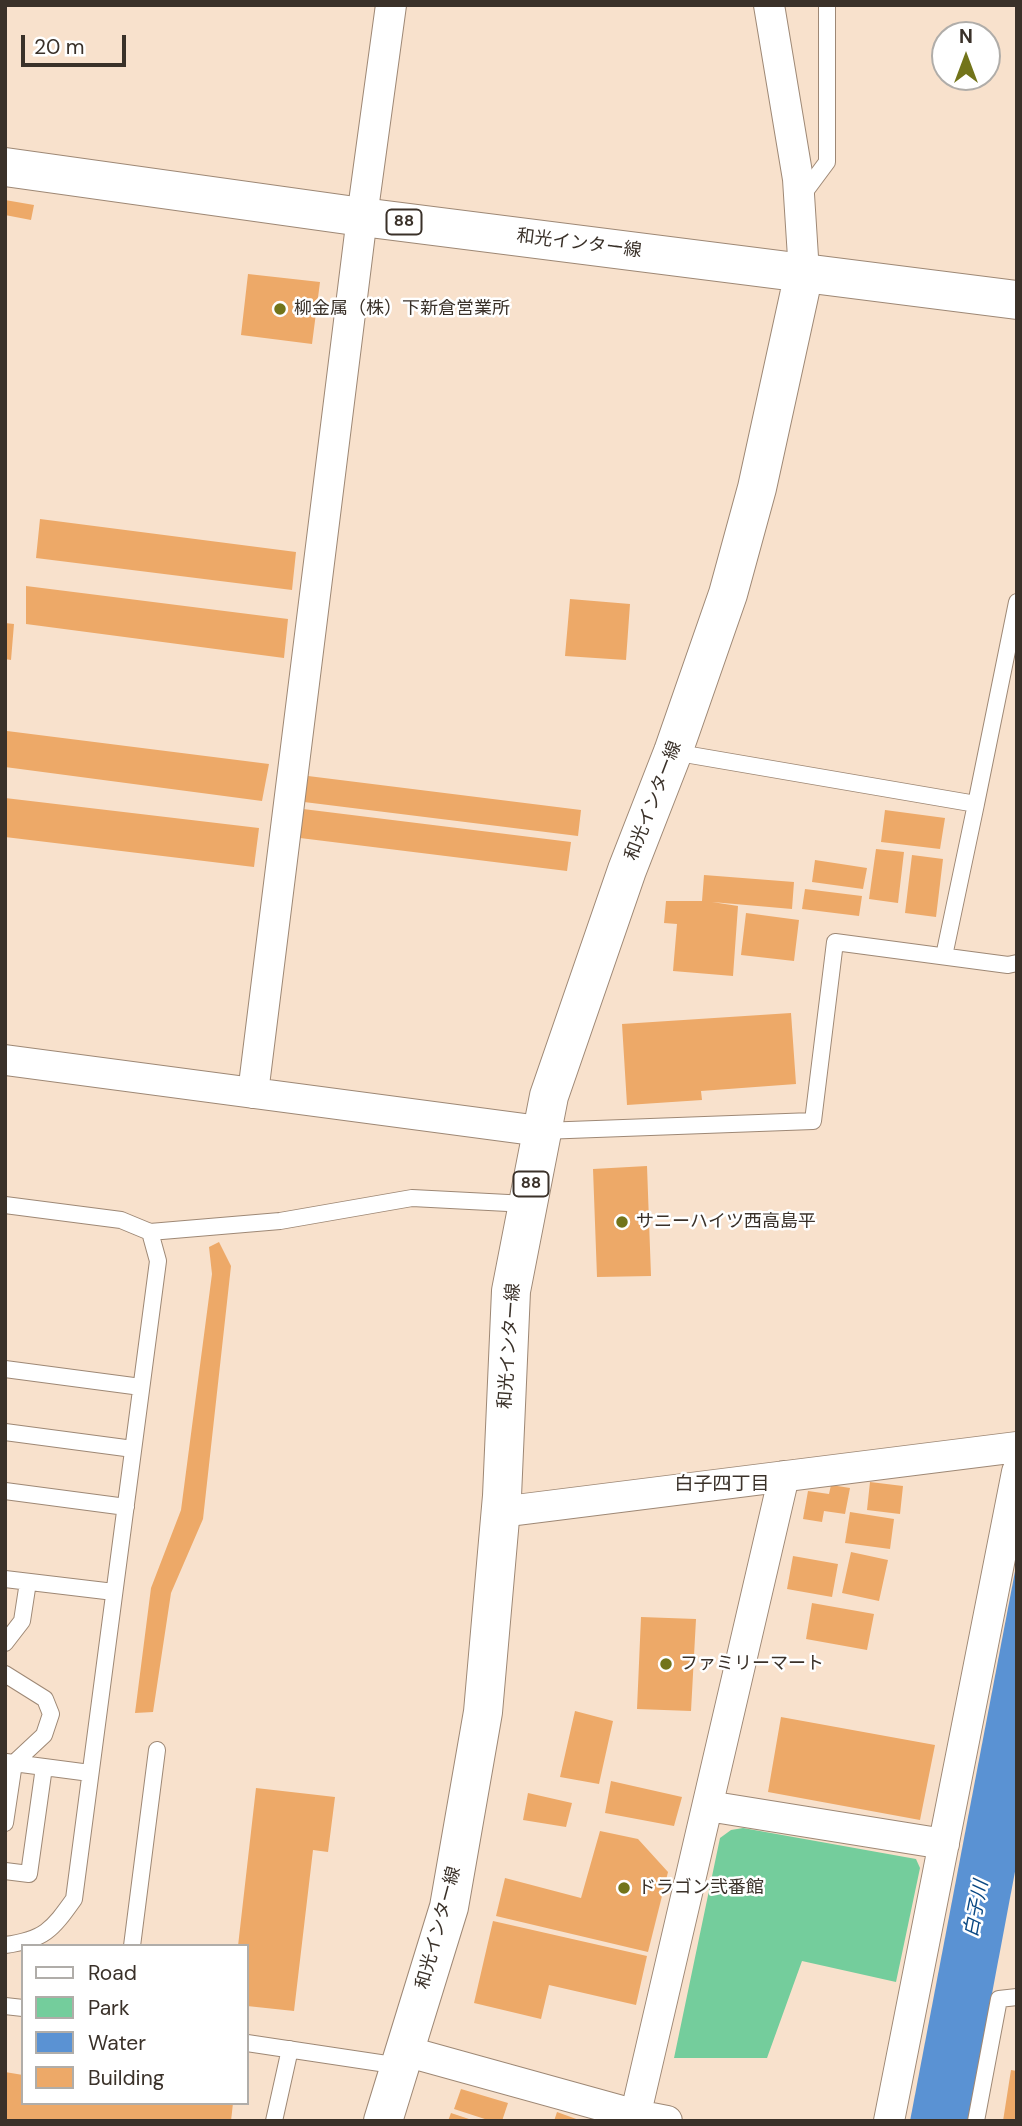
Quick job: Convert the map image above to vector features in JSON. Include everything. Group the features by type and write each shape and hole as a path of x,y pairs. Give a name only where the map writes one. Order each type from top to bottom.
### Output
{"main road":[{"name":"和光インター線","path":"5,167 362,217 804,273 757,488 732,581 673,751 627,870 549,1096 540,1131 511,1291 500,1513 483,1712 451,1894 383,2121"},
{"path":"804,273 1017,300"}],"street":[{"path":"253,1093 391,5"},
{"path":"769,5 798,179 804,273"},
{"path":"5,1060 540,1131"},
{"path":"500,1513 1017,1447"},
{"path":"889,2121 1017,1472"},
{"path":"635,2118 784,1476"},
{"path":"708,1806 944,1844"},
{"path":"402,2058 635,2118 667,2121"}],"lane":[{"path":"799,200 827,162 827,5"},
{"path":"944,956 1017,602"},
{"path":"673,751 976,804"},
{"path":"540,1131 813,1121 835,942 1008,965 1017,962"},
{"path":"5,1205 121,1220 150,1232 279,1221 412,1198 527,1204"},
{"path":"5,1945 31,1942 55,1926 74,1899 158,1261 150,1232"},
{"path":"5,1369 141,1387"},
{"path":"5,1432 133,1449"},
{"path":"5,1491 125,1507"},
{"path":"5,1579 114,1592"},
{"path":"5,1643 22,1621 28,1582"},
{"path":"5,1674 45,1699 51,1714 44,1735 9,1763 5,1823"},
{"path":"132,1944 157,1750"},
{"path":"9,1763 90,1773"},
{"path":"5,1871 29,1874 44,1767"},
{"path":"976,2121 999,1999 1017,1997"},
{"path":"248,2043 402,2058"},
{"path":"274,2121 290,2049"}],"green space":[{"path":"743,1828 916,1859 920,1868 896,1982 802,1961 767,2058 674,2058 720,1838 731,1830"}],"water":[{"name":"白子川","path":"1017,1561 1017,1861 968,2121 910,2121"}],"building":[{"path":"5,200 34,205 31,220 5,215"},
{"name":"柳金属（株）下新倉営業所","path":"248,274 320,282 312,344 241,335"},
{"path":"40,519 296,552 292,590 36,558"},
{"path":"26,586 288,619 284,658 26,624"},
{"path":"570,599 630,604 626,660 565,656"},
{"path":"5,623 14,624 11,660 5,659"},
{"path":"7,731 269,764 262,801 5,767"},
{"path":"308,776 581,810 578,836 304,802"},
{"path":"5,798 259,828 254,867 5,837"},
{"path":"303,809 571,842 567,871 300,838"},
{"path":"885,810 945,818 940,849 881,842"},
{"path":"876,849 904,852 898,903 869,899"},
{"path":"912,855 943,859 936,917 905,913"},
{"path":"815,860 867,868 863,889 812,882"},
{"path":"704,875 794,882 792,909 712,902 738,906 733,976 673,971 677,924 664,923 666,901 702,901"},
{"path":"805,889 862,896 859,916 802,909"},
{"path":"746,913 799,920 794,961 741,955"},
{"path":"791,1013 796,1084 701,1091 702,1100 627,1105 622,1024"},
{"name":"サニーハイツ西高島平","path":"647,1166 651,1276 597,1277 593,1169"},
{"path":"219,1242 231,1266 203,1519 171,1593 153,1712 135,1713 151,1588 181,1510 212,1274 209,1247"},
{"path":"870,1482 903,1486 900,1514 867,1510"},
{"path":"831,1485 850,1488 845,1514 824,1511 822,1522 803,1519 808,1491 829,1494"},
{"path":"850,1512 894,1519 890,1549 845,1543"},
{"path":"851,1552 888,1560 879,1601 842,1593"},
{"path":"793,1556 838,1564 832,1597 787,1589"},
{"path":"812,1603 874,1614 867,1650 806,1639"},
{"name":"ファミリーマート","path":"641,1617 696,1619 691,1711 637,1709"},
{"path":"575,1711 613,1721 599,1784 560,1777"},
{"path":"781,1717 935,1745 920,1820 768,1792"},
{"path":"611,1781 682,1797 674,1826 605,1813"},
{"path":"256,1788 335,1797 328,1852 313,1850 294,2011 248,2006 248,1944 238,1944"},
{"path":"528,1793 572,1803 566,1827 523,1820"},
{"name":"ドラゴン弐番館","path":"600,1831 638,1839 668,1872 648,1952 496,1916 505,1878 581,1898"},
{"path":"493,1921 647,1956 636,2005 549,1985 541,2019 474,2003"},
{"path":"1011,2070 1017,2071 1017,2121 1003,2121"},
{"path":"5,2072 21,2075 21,2105 233,2105 231,2121 5,2121"},
{"path":"461,2089 508,2103 502,2121 491,2121 454,2109"},
{"path":"557,2112 579,2120 579,2121 554,2121"},
{"path":"451,2113 472,2120 472,2121 448,2121"}],"place":[{"name":"柳金属（株）下新倉営業所","path":"280,309"},
{"name":"サニーハイツ西高島平","path":"622,1222"},
{"name":"ファミリーマート","path":"666,1664"},
{"name":"ドラゴン弐番館","path":"624,1888"}],"district":[{"name":"白子四丁目","path":"722,1485"}]}
